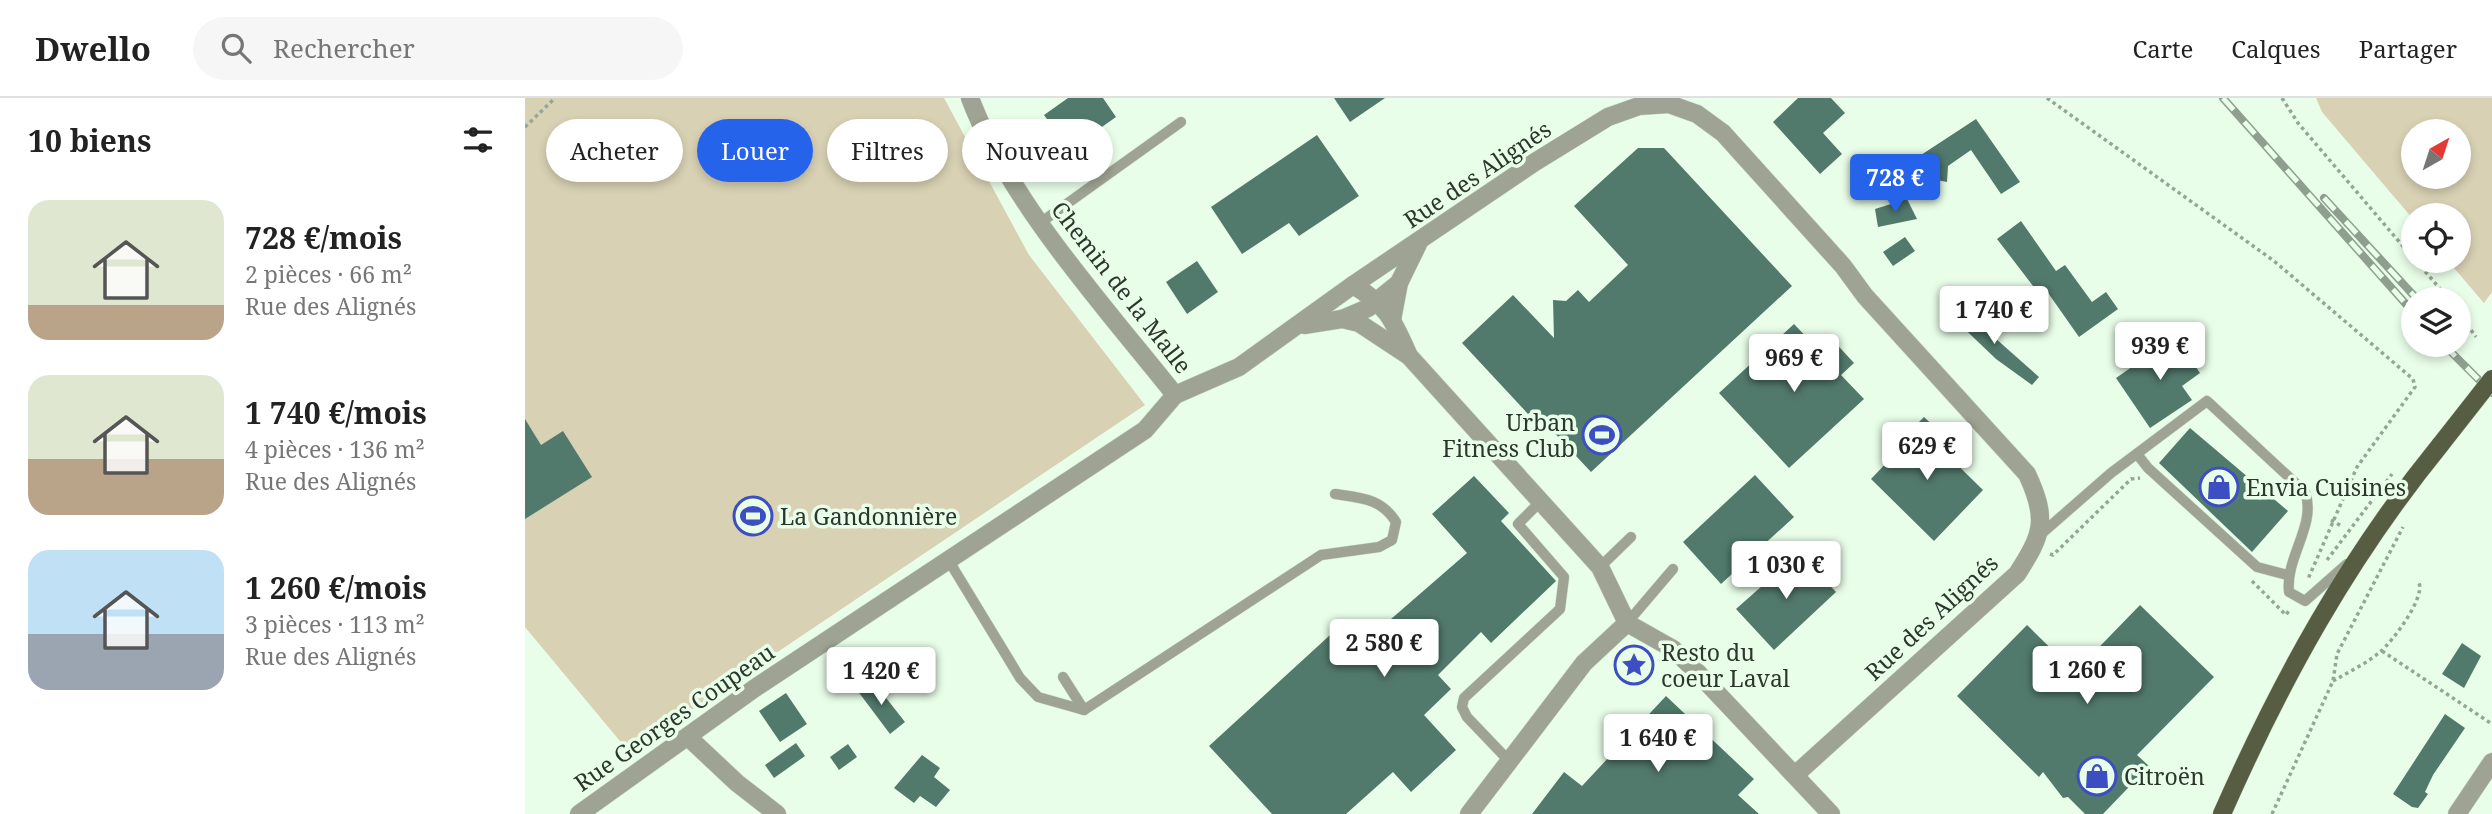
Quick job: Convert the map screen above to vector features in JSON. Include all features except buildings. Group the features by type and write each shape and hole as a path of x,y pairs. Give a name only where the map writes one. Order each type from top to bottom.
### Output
{"main road":[{"path":"2222,814 2262,722 2357,554 2395,501 2492,379"}],"street":[{"name":"Chemin de la Malle","path":"970,98 1000,158 1040,223 1175,395"},
{"name":"Rue des Alignés","path":"1353,285 1418,244 1535,162 1608,117 1639,106 1669,104 1697,114 1723,133 1843,266 1865,296 2027,474 2040,501 2037,541 2017,574 1795,775"},
{"path":"1392,320 1399,283 1418,244"},
{"path":"1301,326 1342,319 1361,312 1399,283"},
{"name":"Rue Georges Coupeau","path":"579,814 755,688 1145,430 1175,395 1238,367 1301,326 1353,285"},
{"path":"1353,285 1378,300 1392,320 1409,356"},
{"path":"1342,319 1371,329 1409,356 1599,567 1627,623 1673,649 1831,814"},
{"path":"1469,814 1584,663 1627,623"},
{"path":"688,737 737,783 777,814"},
{"path":"2457,814 2492,762"}],"lane":[{"path":"1040,223 1181,122"},
{"path":"2037,541 2137,454 2207,401 2305,492 2311,507 2287,575 2289,592 2305,601 2311,598 2357,554"},
{"path":"2137,454 2148,468 2257,567 2287,575"},
{"path":"949,561 1020,678 1038,697 1084,710 1321,555 1379,548 1392,540 1396,522 1384,505 1371,499 1335,494"},
{"path":"1509,761 1467,717 1462,707 1464,698 1560,609 1564,577 1518,524 1541,501"},
{"path":"1599,567 1631,537"},
{"path":"1627,623 1673,569"},
{"path":"1063,677 1084,710"}],"path":[{"path":"525,127 555,98"},
{"path":"2047,98 2274,261 2413,379 2415,387 2357,467 2331,520 2305,585 2345,539 2393,474"},
{"path":"2282,98 2298,123 2401,244"},
{"path":"2426,273 2438,287"},
{"path":"2471,330 2476,337"},
{"path":"2037,541 2053,555 2131,479 2140,478 2149,486"},
{"path":"2272,814 2333,681 2337,654 2407,519"},
{"path":"2331,520 2343,527"},
{"path":"2243,572 2286,615 2298,599"},
{"path":"2333,681 2382,651 2419,601 2422,590 2419,583"},
{"path":"2382,651 2492,724"}],"shaded area":[{"name":"La Gandonnière","path":"525,98 944,98 962,131 962,182 989,182 1029,255 1145,405 629,752 525,627"},
{"path":"2316,98 2492,98 2492,292 2484,303 2458,273 2471,273 2471,203 2401,205 2322,112"}],"railway":[{"path":"2223,98 2401,298"},
{"path":"2324,198 2406,287"},
{"path":"2456,357 2492,393"}],"place":[{"name":"Urban Fitness Club","path":"1602,435"},
{"name":"Envia Cuisines","path":"2219,487"},
{"name":"La Gandonnière","path":"753,516"},
{"name":"Resto du coeur Laval","path":"1634,665"},
{"name":"Citroën","path":"2097,776"}]}
